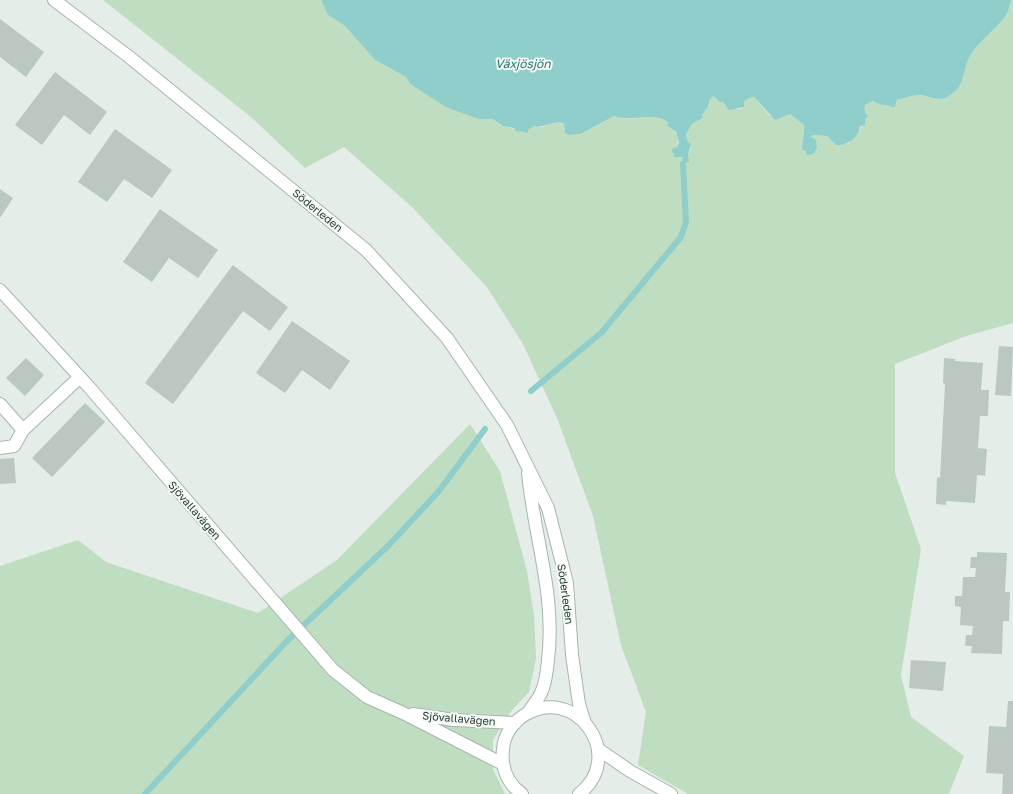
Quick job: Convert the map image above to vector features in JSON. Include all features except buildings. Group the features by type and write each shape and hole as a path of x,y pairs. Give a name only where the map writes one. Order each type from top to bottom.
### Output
{"street":[{"name":"Söderleden","path":"54,0 128,56 366,250 447,338 507,425 528,470 545,498 567,582 579,704 585,723"},
{"name":"Sjövallavägen","path":"0,290 80,377 333,670 367,697 403,713 503,764"},
{"path":"0,448 14,446 23,430 80,377"},
{"path":"0,404 23,430"},
{"name":"Söderleden","path":"528,470 531,505 547,582 551,619 548,657 542,691 528,713"},
{"path":"518,793 510,782 503,764 503,746 506,736 515,723 528,713 543,708 558,708 573,713 585,723 594,735 598,749 597,767 594,776 590,783 579,794"},
{"name":"Sjövallavägen","path":"403,713 454,720 515,723"},
{"path":"598,749 630,771 671,794"}],"green space":[{"path":"103,0 321,0 328,15 345,26 375,60 406,77 410,84 479,119 492,119 500,125 522,131 534,126 542,127 555,122 564,124 564,129 569,135 582,134 614,116 628,119 656,118 668,123 667,126 677,136 678,142 674,154 676,157 688,156 691,146 688,142 686,134 692,124 703,118 702,115 708,107 710,99 714,96 719,102 723,102 728,109 740,109 744,107 744,102 749,98 754,97 770,116 790,114 804,125 802,150 814,140 811,137 813,135 827,136 836,145 849,143 860,130 865,105 873,101 890,106 896,105 897,100 912,96 921,95 941,99 947,97 958,89 963,79 970,56 1006,15 1011,0 1013,0 1013,323 966,336 895,364 895,473 921,549 901,675 911,717 964,756 949,794 688,794 638,765 646,712 621,645 593,516 557,418 523,344 487,287 412,207 344,147 305,168 251,117"},
{"path":"470,424 500,471 527,571 534,615 536,658 529,692 512,710 493,740 493,769 505,794 0,794 0,566 78,540 106,562 258,613 337,560"}],"water":[{"name":"Växjösjön","path":"321,0 1011,0 1008,11 1001,22 982,41 970,56 963,79 958,89 947,97 941,99 921,95 912,96 897,100 895,107 873,101 865,105 864,108 868,116 865,119 865,125 860,126 858,134 852,140 845,144 836,145 827,136 813,135 811,137 816,140 817,148 813,154 807,155 806,151 802,150 804,125 790,114 775,120 754,97 749,98 744,102 744,107 730,110 723,102 719,102 714,96 710,99 708,107 702,115 703,118 692,124 686,134 688,142 691,144 688,155 689,162 683,164 683,157 674,157 672,152 672,149 677,147 679,142 676,132 667,126 668,123 657,118 621,118 614,116 581,134 569,135 565,133 564,124 561,123 538,127 534,126 528,130 528,133 521,131 517,132 514,128 503,126 492,119 479,119 446,107 410,84 406,77 375,60 345,26 328,15"}],"waterway":[{"path":"531,391 602,332 681,237 686,222 683,164"},
{"path":"145,794 286,642 389,545 439,491 485,429"}]}
